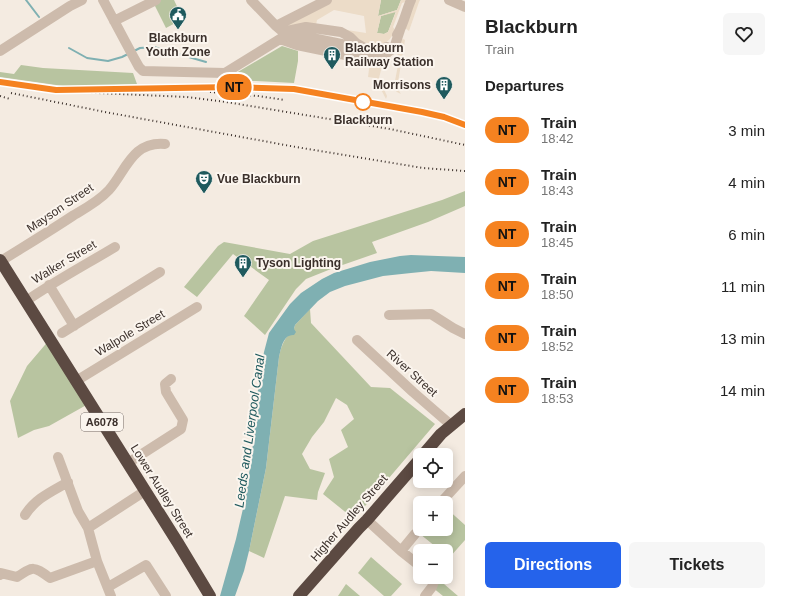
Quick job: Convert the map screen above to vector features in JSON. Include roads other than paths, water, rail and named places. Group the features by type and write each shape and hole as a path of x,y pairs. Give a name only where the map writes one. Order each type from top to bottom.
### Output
{"highway":[{"name":"Lower Audley Street","path":"0,260 210,596"},
{"path":"429,448 441,434 465,414"},
{"name":"Higher Audley Street","path":"299,596 413,466"}],"street":[{"path":"0,51 72,3 82,0"},
{"path":"103,0 139,68 143,72 225,73 280,32 327,0"},
{"path":"114,21 156,0"},
{"path":"251,0 280,32 297,45 360,58 373,58 385,54 391,50 395,45 411,0"},
{"path":"449,0 465,7"},
{"path":"280,32 306,27 341,32 350,37 356,44 370,50 379,50 386,48 400,30"},
{"name":"Mayson Street","path":"0,260 98,200 109,190 131,158 139,150 147,146 164,144"},
{"name":"Walker Street","path":"26,300 115,247"},
{"path":"62,333 160,272"},
{"path":"49,285 74,326"},
{"name":"Walpole Street","path":"76,381 197,307"},
{"path":"389,314 431,314 465,334"},
{"name":"River Street","path":"356,340 451,425"},
{"path":"128,463 181,429 183,420 166,392 165,384 171,379"},
{"path":"58,457 78,511 88,528 97,561 109,591 146,565 166,596"},
{"path":"447,496 465,476"},
{"path":"25,515 42,497 68,482"},
{"path":"88,528 145,491"},
{"path":"367,520 413,560"},
{"path":"401,551 413,536"},
{"path":"50,578 97,561"},
{"path":"0,574 17,577 30,569 38,569 50,578"},
{"path":"48,588 50,578"},
{"path":"424,596 433,584"}],"water":[{"path":"411,255 465,257 465,273 431,271 383,276 345,286 330,292 318,301 295,325 294,329 296,332 294,335 290,335 285,339 279,357 266,468 244,571 235,596 220,596 245,500 252,454 257,396 264,352 269,333 290,304 301,293 322,279 334,273 370,262"}],"waterway":[{"path":"26,0 39,17"},
{"path":"134,51 140,48 154,47 206,62"},
{"path":"69,48 87,58 108,61 128,54"}],"railway":[{"path":"0,82 56,90 187,97 226,102 390,129 465,145"},
{"path":"142,89 243,87 293,89 411,110 444,117 465,125"},
{"path":"210,92 285,100"},
{"path":"11,93 296,147 423,168 465,171"},
{"path":"0,96 10,99"}],"train":[{"name":"NT","path":"0,82 56,90 205,87 294,89 422,112 444,117 465,125"}],"place":[{"name":"Blackburn Youth Zone","path":"178,30"},
{"name":"Blackburn Railway Station","path":"332,70"},
{"name":"Morrisons","path":"444,100"},
{"name":"Blackburn","path":"363,102"},
{"name":"Vue Blackburn","path":"204,194"},
{"name":"Tyson Lighting","path":"243,278"}],"water label":[{"name":"Leeds and Liverpool Canal","path":"249,431"}]}
